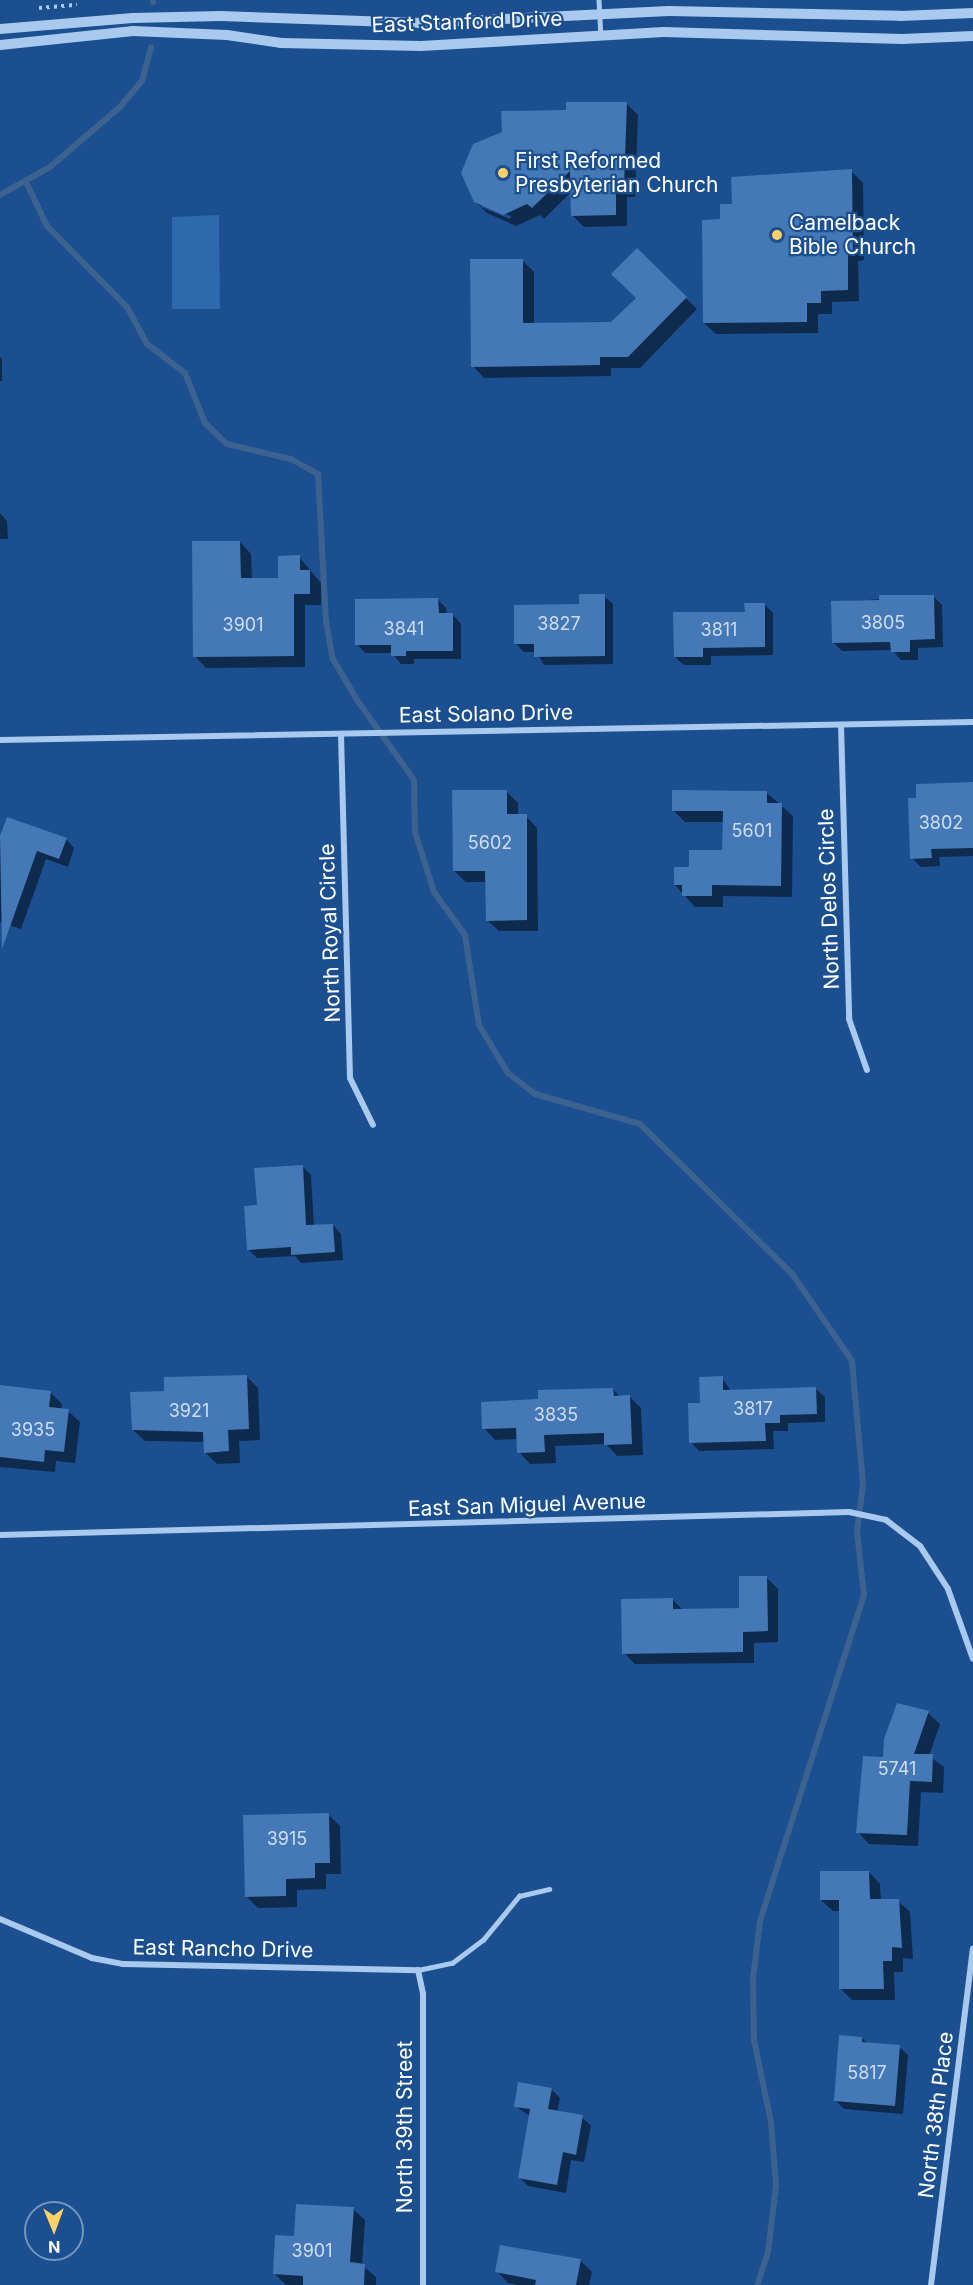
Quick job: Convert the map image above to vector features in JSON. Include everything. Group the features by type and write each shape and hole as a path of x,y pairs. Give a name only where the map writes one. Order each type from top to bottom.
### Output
{"street":[{"name":"East Stanford Drive","path":"0,29 133,18 221,16 421,23 600,13 900,16 973,12"},
{"name":"East Stanford Drive","path":"0,45 133,31 227,35 281,43 422,46 664,32 902,39 973,36"},
{"name":"East Solano Drive","path":"0,740 973,722"},
{"name":"North Delos Circle","path":"841,725 849,1019 867,1070"},
{"name":"North Royal Circle","path":"341,734 350,1078 373,1125"},
{"name":"East San Miguel Avenue","path":"0,1535 849,1512 886,1520 920,1546 948,1590 973,1659"},
{"name":"East Rancho Drive","path":"0,1919 92,1958 123,1964 418,1970"},
{"name":"North 38th Place","path":"931,2285 973,1949"},
{"name":"North 39th Street","path":"418,1970 423,1994 423,2285"}],"lane":[{"path":"599,0 602,36"},
{"path":"418,1970 452,1963 483,1940 519,1896 549,1889"}],"shaded area":[{"path":"219,215 220,309 172,309 172,217"}],"building":[{"path":"566,102 627,102 624,186 616,186 616,215 571,216 570,171 532,208 527,204 503,215 474,202 461,173 473,144 502,132 501,111 566,110"},
{"name":"Camelback Bible Church","path":"852,169 853,250 848,250 848,290 821,291 821,303 807,303 807,322 703,323 702,220 720,219 720,204 732,204 731,177"},
{"path":"637,248 687,297 628,357 600,357 600,365 471,367 470,259 523,259 523,323 611,322 636,298 611,274"},
{"path":"192,541 240,541 241,578 278,578 278,556 300,555 300,570 310,570 310,594 294,594 294,656 193,657"},
{"path":"579,594 605,594 605,656 534,657 534,644 514,644 514,605 579,604"},
{"path":"879,595 934,595 935,639 910,640 910,652 891,652 890,642 832,643 831,601 879,600"},
{"path":"438,598 439,613 453,613 453,651 406,651 406,656 391,656 391,645 355,645 355,599"},
{"path":"744,603 765,603 765,647 703,648 703,657 674,657 673,612 745,612"},
{"path":"973,782 973,848 931,849 932,858 910,859 908,798 916,798 916,784"},
{"path":"452,790 507,790 507,814 527,814 527,920 486,921 485,871 453,871"},
{"path":"672,790 767,791 767,803 782,803 781,886 712,885 712,896 682,896 682,885 674,885 674,867 689,867 689,850 722,850 723,811 672,811"},
{"path":"7,817 67,838 59,859 37,851 2,949 0,836"},
{"path":"303,1165 306,1225 333,1224 335,1252 291,1255 291,1247 247,1250 244,1206 257,1205 254,1168"},
{"path":"247,1375 249,1429 228,1430 229,1451 204,1453 203,1432 132,1430 130,1392 164,1391 164,1377"},
{"path":"723,1376 723,1390 816,1387 817,1414 780,1415 780,1423 765,1423 766,1441 689,1443 688,1403 700,1403 699,1377"},
{"path":"0,1385 51,1391 49,1407 69,1409 64,1452 45,1450 44,1462 0,1457"},
{"path":"613,1388 614,1396 630,1395 632,1444 604,1445 604,1433 544,1435 545,1452 517,1453 516,1428 482,1429 481,1402 538,1399 538,1390"},
{"path":"739,1576 767,1576 768,1631 743,1632 743,1652 622,1654 621,1599 673,1598 673,1609 739,1608"},
{"path":"897,1703 929,1711 914,1754 933,1754 932,1782 910,1781 907,1835 856,1833 863,1756 883,1757 884,1739"},
{"path":"329,1813 330,1863 315,1863 315,1878 286,1879 286,1896 245,1897 243,1815"},
{"path":"820,1871 869,1871 870,1899 899,1899 902,1948 892,1947 892,1961 883,1961 884,1989 839,1989 839,1900 820,1900"},
{"path":"839,2035 862,2037 862,2042 900,2045 895,2106 834,2101"},
{"path":"518,2082 552,2088 548,2109 583,2115 576,2155 563,2152 557,2185 518,2178 530,2109 514,2107"},
{"path":"296,2204 354,2207 350,2262 365,2264 364,2285 303,2285 303,2276 273,2274 275,2235 294,2236"},
{"path":"500,2245 581,2259 576,2285 535,2285 536,2280 495,2272"}],"waterway":[{"path":"0,195 50,167 120,107 142,81 151,47"},
{"path":"26,182 47,226 127,307 147,344 185,373 205,423 227,444 291,459 318,474 326,621 333,659 357,700 414,780 415,832 434,892 465,935 479,1025 508,1073 535,1094 640,1124 793,1275 852,1361 863,1484 857,1532 864,1595 760,1921 753,1979 754,2040 771,2122 776,2186 768,2252 757,2285"}],"place":[{"name":"First Reformed Presbyterian Church","path":"503,173"},
{"name":"Camelback Bible Church","path":"777,235"}]}
